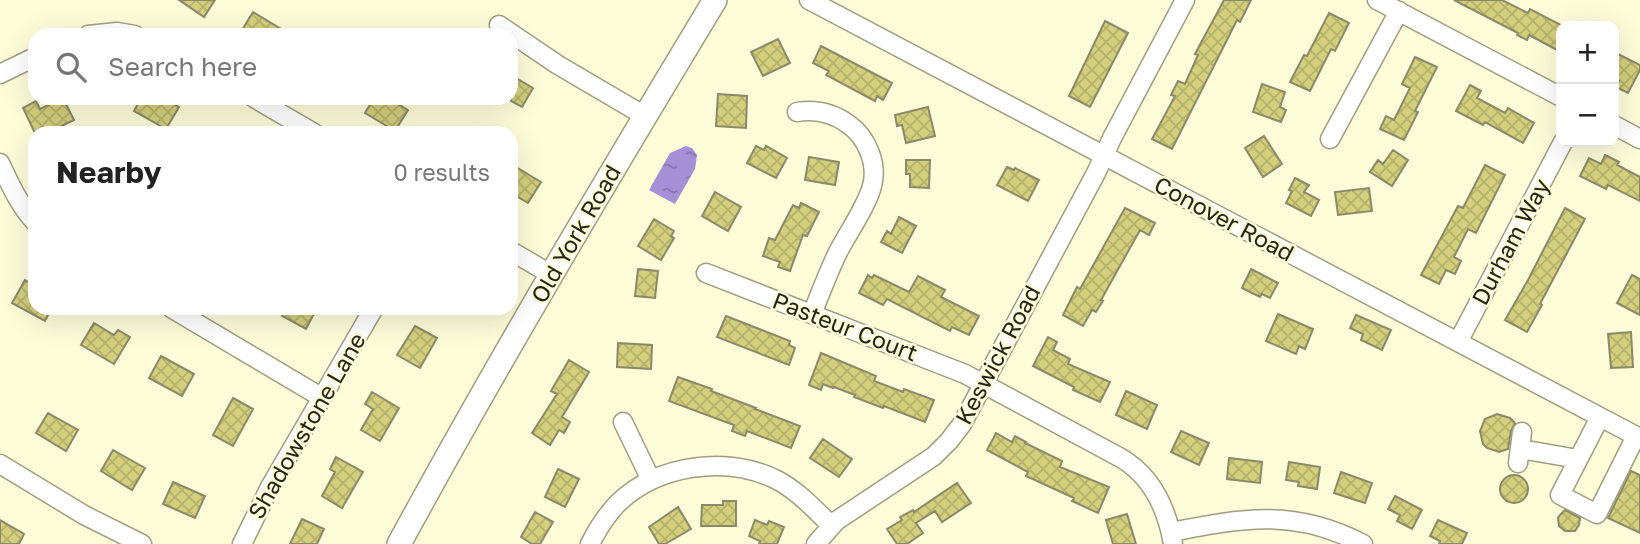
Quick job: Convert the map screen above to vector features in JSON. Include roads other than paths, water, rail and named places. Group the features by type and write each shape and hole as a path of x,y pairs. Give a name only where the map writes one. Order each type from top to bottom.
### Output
{"main road":[{"name":"Old York Road","path":"400,544 552,275 715,0"}],"street":[{"name":"Conover Road","path":"809,0 1638,437"},
{"name":"Keswick Road","path":"816,544 831,525 941,450 962,424 1185,0"},
{"path":"1377,0 1556,94"},
{"path":"1330,139 1399,11"},
{"path":"499,25 503,28"},
{"path":"518,38 558,65 645,116"},
{"path":"0,74 28,60"},
{"path":"266,105 302,126"},
{"path":"797,112 819,111 852,125 867,146 873,168 870,192 837,255 812,314"},
{"path":"1619,128 1640,139"},
{"name":"Durham Way","path":"1458,342 1560,147"},
{"path":"0,163 28,214"},
{"path":"518,255 552,275"},
{"name":"Pasteur Court","path":"706,273 953,369 1131,464 1155,491 1165,512 1172,538"},
{"path":"183,315 321,397"},
{"name":"Shadowstone Lane","path":"242,544 270,486 370,315"},
{"path":"1600,417 1560,495 1597,514 1638,437"},
{"path":"623,422 651,480"},
{"path":"1520,448 1578,459"},
{"path":"0,464 84,515 142,544"},
{"path":"590,544 618,503 651,480 669,473 703,467 747,470 771,478 788,486 831,525"},
{"path":"1172,538 1234,521 1271,519 1321,527 1363,544"}],"water":[{"path":"686,146 692,148 697,155 695,169 675,204 649,190 670,153"}]}
